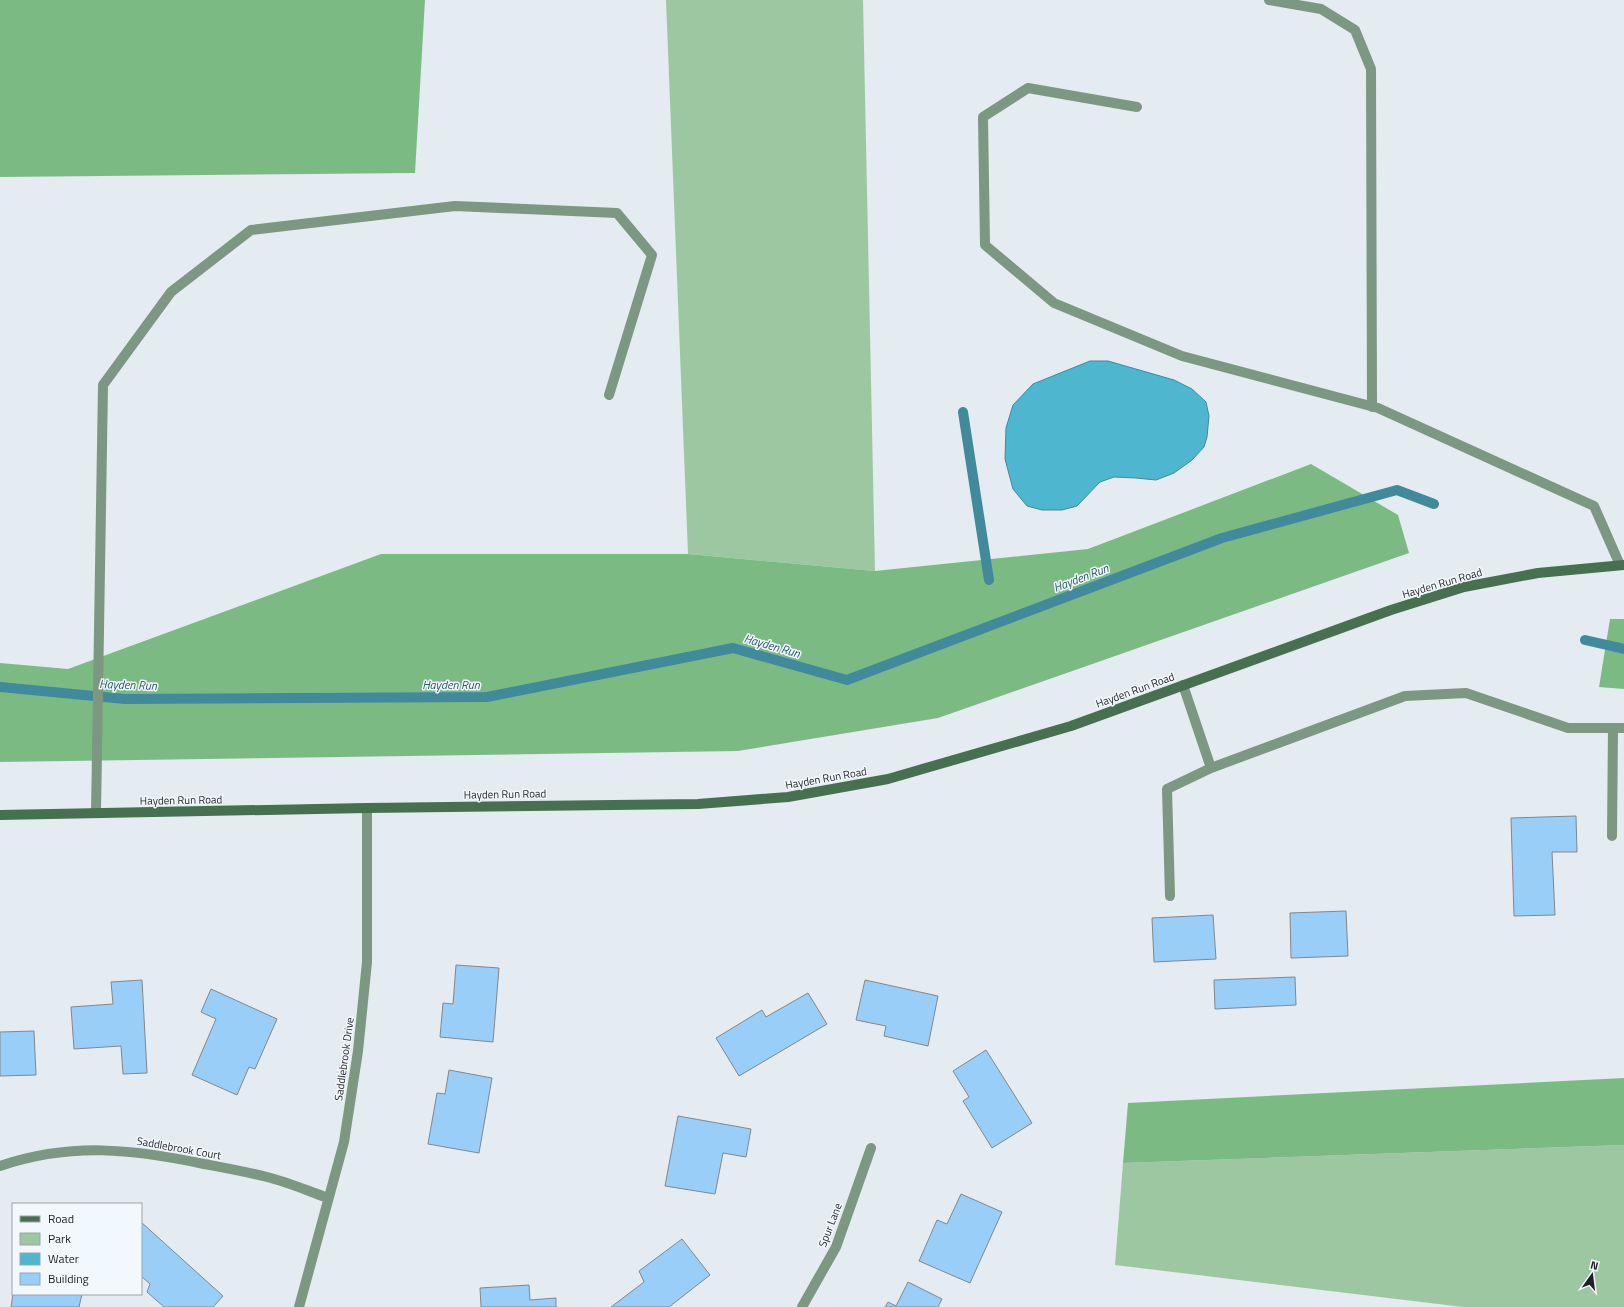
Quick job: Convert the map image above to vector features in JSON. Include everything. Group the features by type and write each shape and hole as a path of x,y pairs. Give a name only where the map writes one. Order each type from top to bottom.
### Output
{"main road":[{"name":"Hayden Run Road","path":"0,815 366,808 698,804 788,797 888,779 1071,726 1390,610 1464,587 1538,573 1622,565"}],"street":[{"path":"1269,0 1321,9 1355,30 1370,69 1372,407"},
{"path":"1137,107 1028,88 983,117 985,245 1054,303 1182,356 1372,407 1594,506 1622,565"},
{"path":"96,813 103,385 171,292 251,230 455,206 617,213 652,255 609,395"},
{"path":"1183,685 1211,768"},
{"path":"1170,896 1166,789 1211,768 1405,696 1466,693 1568,728 1624,728"},
{"path":"1612,836 1613,728"},
{"name":"Saddlebrook Drive","path":"299,1307 344,1142 358,1051 367,962 366,808"},
{"name":"Spur Lane","path":"802,1307 836,1247 871,1148"},
{"name":"Saddlebrook Court","path":"0,1166 23,1158 77,1150 146,1153 268,1177 328,1198"}],"green space":[{"path":"0,0 425,0 415,173 0,177"},
{"path":"666,0 863,0 875,571 688,554"},
{"path":"1311,464 1398,515 1409,553 938,718 738,751 0,762 0,663 68,669 381,554 688,554 875,571 1088,549"},
{"path":"1610,619 1624,619 1624,689 1599,687"},
{"path":"1624,1078 1624,1145 1123,1163 1128,1103"},
{"path":"1624,1145 1624,1307 1463,1307 1115,1265 1123,1163"}],"water":[{"path":"1090,361 1108,361 1174,380 1192,389 1206,402 1209,416 1207,437 1204,447 1192,460 1174,473 1156,480 1114,477 1100,482 1077,506 1062,510 1042,510 1027,506 1013,489 1005,459 1006,428 1013,405 1033,384"}],"building":[{"path":"1576,816 1577,852 1552,852 1555,915 1514,916 1511,818"},
{"path":"1346,911 1348,956 1291,958 1290,913"},
{"path":"1213,915 1216,959 1154,962 1152,918"},
{"path":"456,965 499,968 493,1042 440,1037 443,1003 453,1004"},
{"path":"1295,977 1296,1005 1215,1009 1214,980"},
{"path":"142,980 147,1073 123,1074 121,1046 74,1049 71,1007 113,1004 111,982"},
{"path":"865,980 938,996 928,1046 884,1036 886,1026 856,1020"},
{"path":"211,989 277,1019 255,1069 249,1067 237,1095 192,1075 216,1019 201,1012"},
{"path":"808,993 827,1024 739,1076 716,1038 762,1010 766,1017"},
{"path":"34,1031 36,1075 0,1076 0,1032"},
{"path":"986,1050 1032,1123 992,1148 963,1101 969,1097 953,1071"},
{"path":"449,1070 492,1078 479,1153 428,1144 437,1093 445,1094"},
{"path":"678,1116 751,1129 746,1157 723,1153 715,1194 665,1186"},
{"path":"961,1194 1002,1212 970,1283 919,1261 937,1220 947,1224"},
{"path":"142,1223 223,1296 213,1307 164,1307 147,1292 150,1284 142,1277"},
{"path":"682,1239 710,1275 669,1307 611,1307 644,1282 639,1271"},
{"path":"908,1282 942,1299 938,1307 885,1307 888,1302 896,1306"},
{"path":"529,1285 530,1300 556,1298 556,1307 481,1307 480,1288"},
{"path":"13,1295 82,1295 79,1307 11,1307"}],"waterway":[{"path":"963,412 989,580"},
{"name":"Hayden Run","path":"0,687 125,699 487,697 733,648 847,680 1222,538 1397,490 1434,504"},
{"name":"Hayden Run","path":"1585,640 1624,649"}]}
